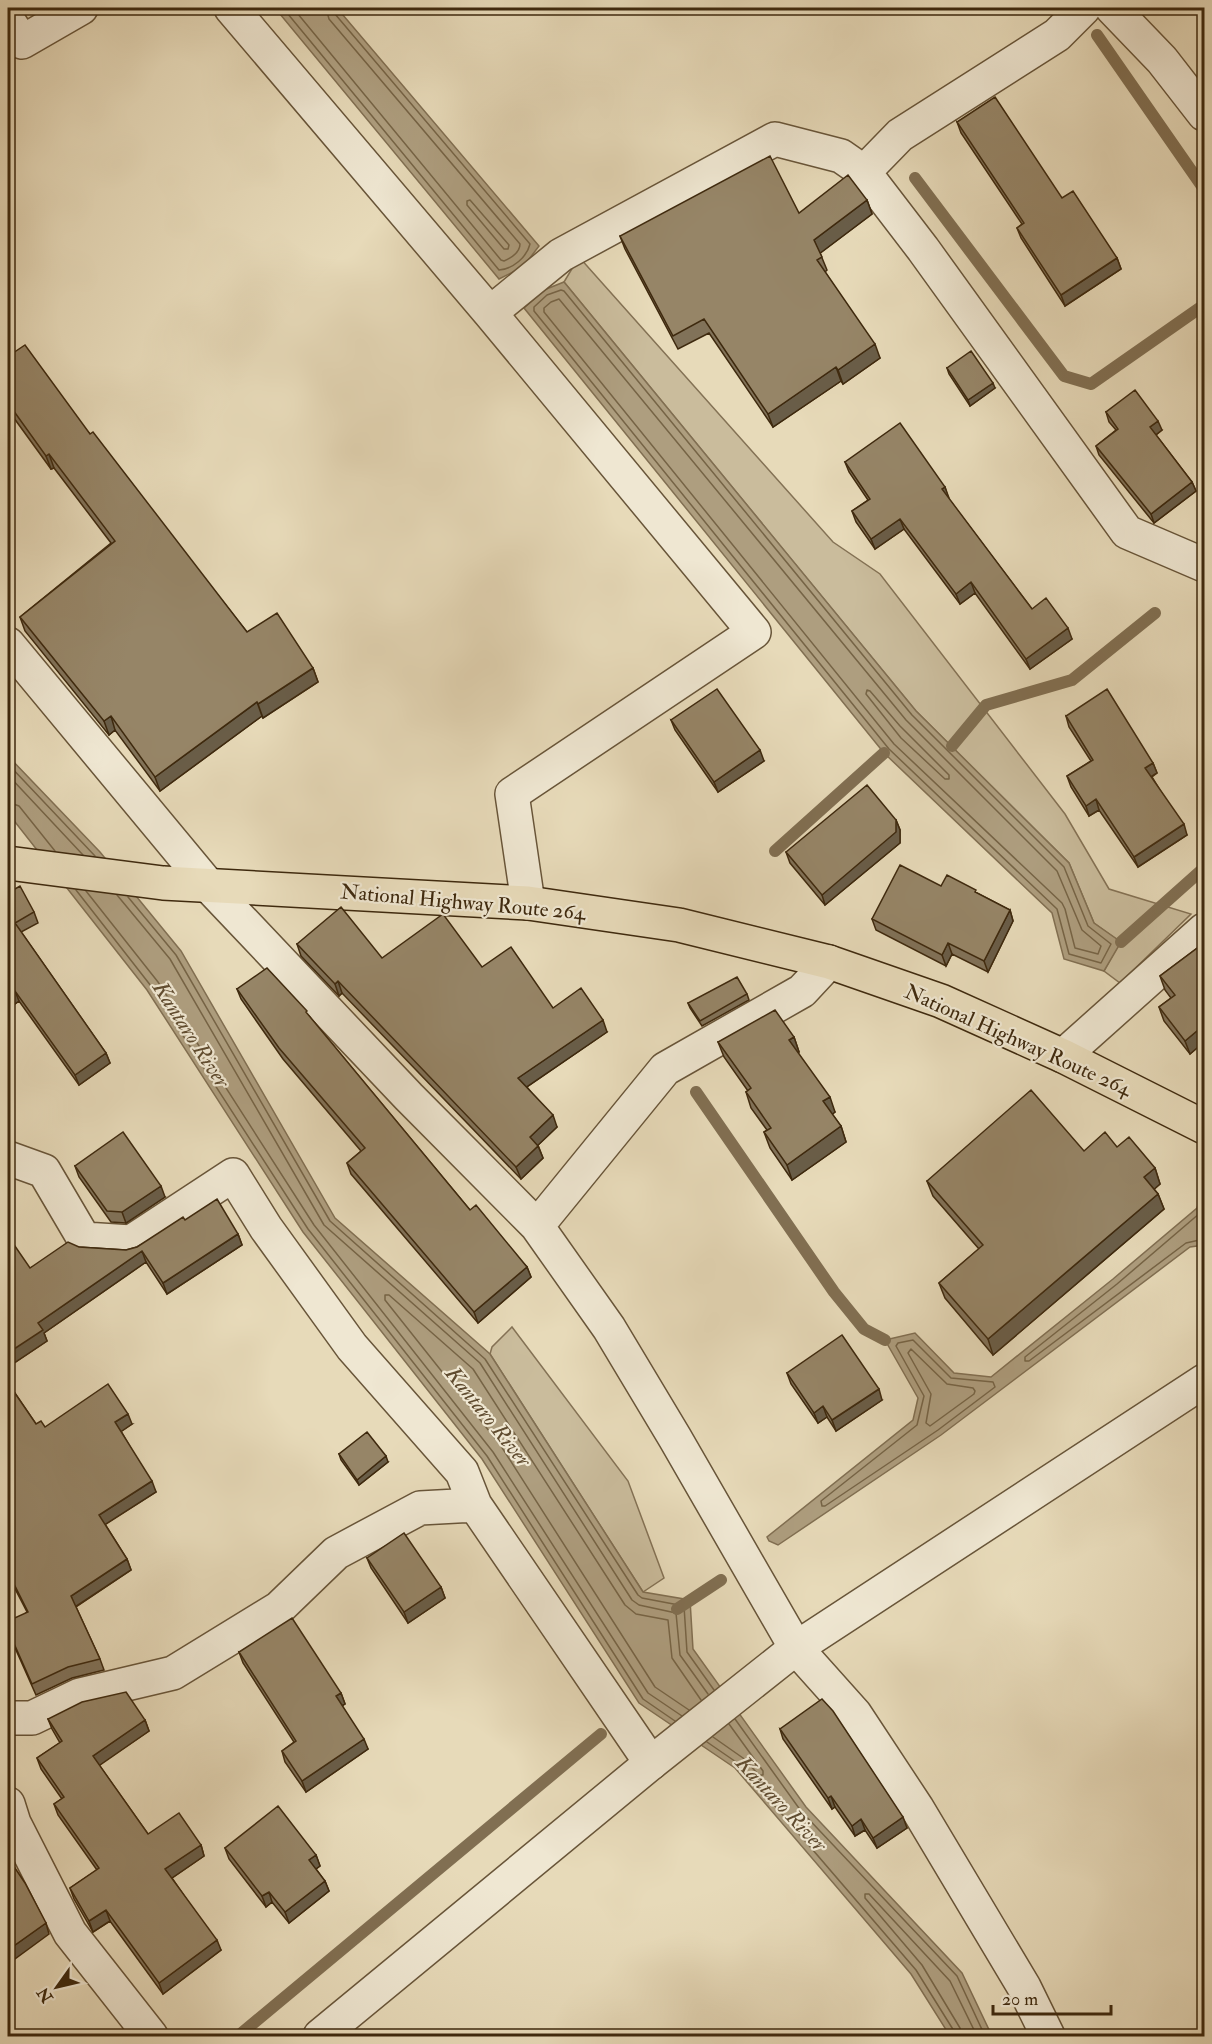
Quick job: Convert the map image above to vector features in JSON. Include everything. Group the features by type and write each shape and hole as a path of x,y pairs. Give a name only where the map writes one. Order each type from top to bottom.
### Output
{"highway":[{"name":"National Highway Route 264","path":"16,865 164,883 528,903 679,926 829,962 941,1001 1063,1056 1204,1127"}],"street":[{"path":"8,20 22,42 81,8"},
{"path":"231,8 490,313 754,632 512,794 528,903"},
{"path":"864,172 900,135 1057,35 1084,8"},
{"path":"1112,8 1162,60 1204,114"},
{"path":"490,313 561,255 775,139 841,156 864,172 923,249 1127,532 1204,565"},
{"path":"8,644 208,885 409,1097 537,1226 609,1328 796,1648 855,1714 917,1808 1024,1987 1048,2037"},
{"path":"1063,1056 1204,930"},
{"path":"537,1226 665,1069 802,991 829,962"},
{"path":"8,1158 44,1171 84,1239 131,1242 233,1175 266,1228 352,1347 462,1472 475,1505 661,1756"},
{"path":"320,2037 747,1685 796,1648 1204,1381"},
{"path":"9,1715 32,1719 80,1695 173,1673 279,1608 336,1553 420,1508 475,1505"},
{"path":"8,1804 14,1823 70,1933 151,2037"}],"shaded area":[{"path":"579,257 833,542 880,574 1065,814 1109,889 1191,914 1120,983 1104,971 1120,942 1094,923 1069,863 916,711 564,282"},
{"path":"512,1327 628,1481 664,1578 643,1592 490,1354 492,1347"}],"water":[{"path":"275,8 337,8 539,246 523,267 499,279"},
{"path":"564,282 916,711 1069,863 1094,923 1121,942 1104,971 1064,959 1052,913 884,753 524,308 544,290"},
{"name":"Kantaro River","path":"8,756 100,852 181,951 335,1218 490,1354 643,1592 690,1600 693,1649 806,1807 962,1973 992,2036 950,2036 911,1974 735,1768 639,1703 482,1459 303,1232 147,990 8,813"},
{"path":"1204,1186 1204,1245 1190,1247 941,1435 778,1545 769,1541 767,1537 913,1420 918,1398 885,1340 915,1333 954,1373 991,1377 1197,1208"}],"building":[{"path":"995,97 1062,198 1073,191 1117,258 1061,295 1017,228 1024,223 957,122"},
{"path":"770,156 799,213 848,175 867,200 814,240 822,257 817,260 875,344 838,370 836,367 768,414 704,319 673,336 620,236"},
{"path":"8,345 13,353 25,345 90,434 93,432 247,632 277,613 313,668 258,704 257,702 155,777 111,716 104,721 20,617 115,541 49,454 46,456 8,403"},
{"path":"971,351 993,383 968,400 947,368"},
{"path":"1135,390 1158,421 1150,427 1192,482 1151,514 1096,446 1118,429 1106,412"},
{"path":"900,423 945,487 942,489 1032,609 1046,598 1068,628 1026,659 971,582 956,594 900,519 871,539 852,511 870,499 845,462"},
{"path":"717,689 760,750 714,782 671,720"},
{"path":"1107,689 1153,763 1145,768 1184,824 1134,857 1096,799 1086,806 1067,776 1093,760 1066,716"},
{"path":"867,785 896,820 896,832 822,895 786,852"},
{"path":"900,865 941,886 947,875 1010,910 984,961 948,943 942,955 872,919"},
{"path":"20,886 34,912 15,923 106,1053 75,1075 15,991 8,996 8,893"},
{"path":"341,907 382,958 443,914 482,967 511,947 553,1008 581,988 603,1020 518,1078 553,1115 530,1137 538,1146 516,1167 338,981 335,984 297,944"},
{"path":"1204,943 1204,1025 1185,1041 1159,1007 1175,995 1160,976"},
{"path":"267,968 307,1011 470,1210 476,1205 527,1267 474,1312 347,1163 365,1148 279,1048 237,989"},
{"path":"737,977 747,994 700,1021 688,1003"},
{"path":"775,1010 794,1037 789,1040 830,1097 823,1101 841,1126 787,1165 764,1132 771,1128 746,1092 751,1088 718,1042"},
{"path":"1031,1090 1084,1151 1105,1132 1117,1147 1129,1137 1155,1168 1144,1177 1158,1194 988,1339 939,1283 983,1245 927,1181"},
{"path":"123,1132 161,1186 122,1212 107,1211 75,1166"},
{"path":"217,1199 238,1234 163,1283 142,1251 38,1323 43,1330 8,1353 8,1236 30,1268 68,1242 79,1247 126,1250 137,1247 183,1217 185,1220"},
{"path":"842,1335 879,1389 832,1420 823,1406 814,1413 787,1373"},
{"path":"8,1383 36,1424 41,1421 45,1427 108,1384 128,1414 115,1422 152,1481 99,1515 127,1559 71,1596 100,1659 68,1667 32,1684 8,1630 8,1621 28,1612 8,1572"},
{"path":"367,1432 386,1456 357,1480 339,1454"},
{"path":"404,1533 441,1587 404,1612 367,1558"},
{"path":"292,1618 341,1693 336,1696 364,1739 302,1781 282,1751 296,1741 239,1652"},
{"path":"126,1692 145,1720 93,1756 148,1834 179,1813 201,1845 165,1869 217,1940 159,1983 106,1910 89,1921 70,1888 99,1868 54,1804 64,1797 37,1758 62,1741 48,1719 82,1702"},
{"path":"822,1699 833,1711 903,1817 873,1838 861,1819 852,1826 831,1796 828,1798 780,1729"},
{"path":"278,1806 316,1855 309,1860 325,1881 285,1912 269,1892 262,1896 225,1848"},
{"path":"13,1865 46,1923 8,1950 8,1868"}],"waterway":[{"path":"1097,35 1204,189"},
{"path":"915,178 1064,376 1091,384 1204,305"},
{"path":"952,746 986,705 1072,680 1155,613"},
{"path":"775,851 884,753"},
{"path":"1121,942 1204,868"},
{"path":"696,1092 834,1292 864,1329 885,1340"},
{"path":"677,1609 721,1580"},
{"path":"238,2036 601,1734"}]}
